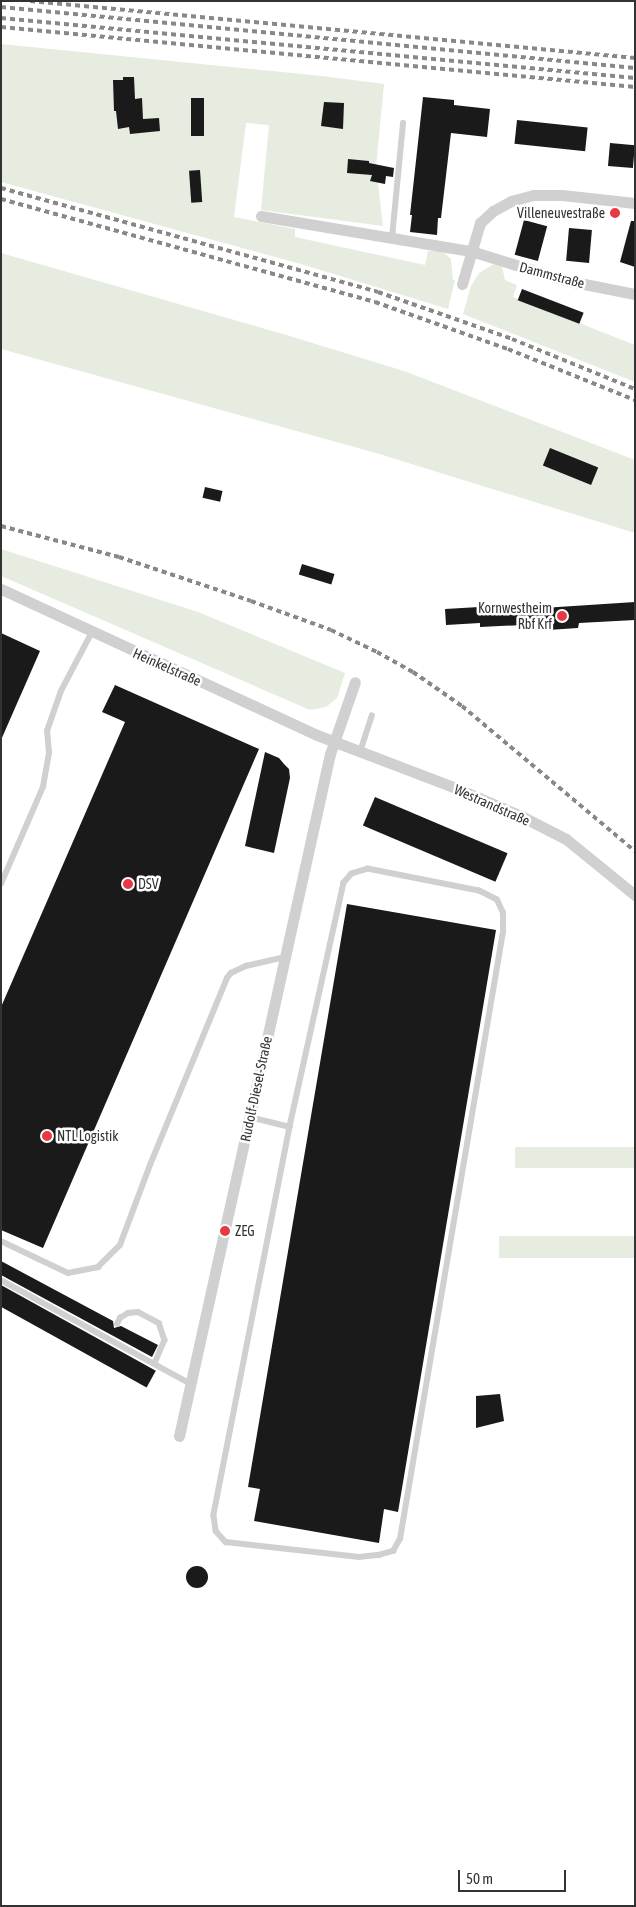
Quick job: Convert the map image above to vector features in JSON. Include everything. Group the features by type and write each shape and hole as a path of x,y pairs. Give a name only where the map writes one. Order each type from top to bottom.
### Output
{"street":[{"path":"462,284 480,223 493,211 511,201 533,195 562,195 635,203"},
{"name":"Dammstraße","path":"261,216 471,251 564,280 635,294"},
{"name":"Heinkelstraße","path":"1,589 334,742"},
{"path":"334,742 355,682"},
{"name":"Westrandstraße","path":"334,742 456,788 521,816 566,839 635,894"},
{"name":"Rudolf-Diesel-Straße","path":"179,1436 334,742"}],"lane":[{"path":"392,238 403,124"},
{"path":"1,884 43,787 49,753 47,731 61,691 92,632"},
{"path":"360,752 372,716"},
{"path":"368,869 479,891 497,900 503,913 503,932 400,1539 393,1551 379,1555 359,1557 226,1542 216,1531 214,1516 290,1128 344,883 352,874 368,869"},
{"path":"1,1241 68,1273 98,1267 120,1245 227,978 231,973 246,966 285,958"},
{"path":"250,1117 290,1128"},
{"path":"1,1280 191,1384"},
{"path":"118,1324 120,1318 128,1313 138,1312 159,1322 165,1340 155,1363"}],"shaded area":[{"path":"1,44 322,76 384,84 376,167 383,226 261,210 269,125 246,123 234,217 295,229 295,237 425,265 428,251 442,251 451,259 453,280 455,280 448,309 301,264 1,182"},
{"path":"1,253 283,334 404,371 635,460 635,533 376,453 1,349"},
{"path":"494,264 502,267 505,280 517,285 513,297 635,345 635,382 463,314 471,286 479,273"},
{"path":"1,549 198,612 345,673 337,698 326,707 310,710 1,576"},
{"path":"515,1147 635,1147 635,1168 515,1168"},
{"path":"499,1236 635,1236 635,1258 499,1258"}],"building":[{"path":"123,77 134,77 135,99 142,98 143,119 159,118 160,131 130,134 129,127 118,129 116,111 114,111 113,80 123,80"},
{"path":"423,97 454,100 454,105 490,109 487,137 451,133 441,218 438,218 437,235 410,232 412,215 410,215"},
{"path":"191,98 204,98 204,136 191,136"},
{"path":"324,102 344,103 343,129 321,126"},
{"path":"517,120 588,127 585,151 514,144"},
{"path":"610,143 635,145 633,168 608,166"},
{"path":"348,159 369,161 369,163 394,168 393,177 386,176 385,184 370,181 372,175 347,173"},
{"path":"200,170 202,202 191,203 189,171"},
{"path":"524,220 547,226 538,261 515,255"},
{"path":"631,221 635,221 635,267 620,262"},
{"path":"569,228 592,230 589,263 566,261"},
{"path":"522,289 584,313 579,324 518,300"},
{"path":"550,448 598,467 591,485 543,466"},
{"path":"205,487 223,491 220,502 203,498"},
{"path":"302,564 335,574 331,584 299,575"},
{"path":"635,602 635,620 579,623 578,628 548,630 545,624 480,627 480,623 446,625 445,609 479,607 479,612"},
{"path":"1,633 40,651 1,740"},
{"path":"115,685 259,749 43,1248 1,1230 1,1007 125,722 102,712"},
{"path":"265,752 279,758 289,769 290,778 274,853 245,846"},
{"path":"375,797 508,853 495,882 363,826"},
{"path":"347,904 496,930 398,1512 384,1509 379,1543 254,1521 260,1489 248,1487"},
{"path":"1,1261 113,1321 114,1328 121,1326 158,1345 152,1357 1,1275"},
{"path":"1,1285 156,1371 147,1387 1,1307"},
{"path":"500,1394 504,1421 476,1428 476,1396"},
{"path":"197,1566 207,1573 208,1577 201,1587 197,1588 187,1581 186,1577 193,1567"}],"railway":[{"path":"30,1 635,58"},
{"path":"1,7 635,68"},
{"path":"1,18 635,78"},
{"path":"1,27 635,87"},
{"path":"1,188 378,292 512,339 635,389"},
{"path":"1,199 375,302 508,349 635,400"},
{"path":"1,526 119,557 251,601 331,630 377,652 413,672 462,706 635,851"}],"place":[{"name":"Villeneuvestraße","path":"615,213"},
{"name":"Kornwestheim Rbf Krf","path":"562,616"},
{"name":"DSV","path":"128,884"},
{"name":"NTL Logistik","path":"47,1136"},
{"name":"ZEG","path":"225,1231"}]}
